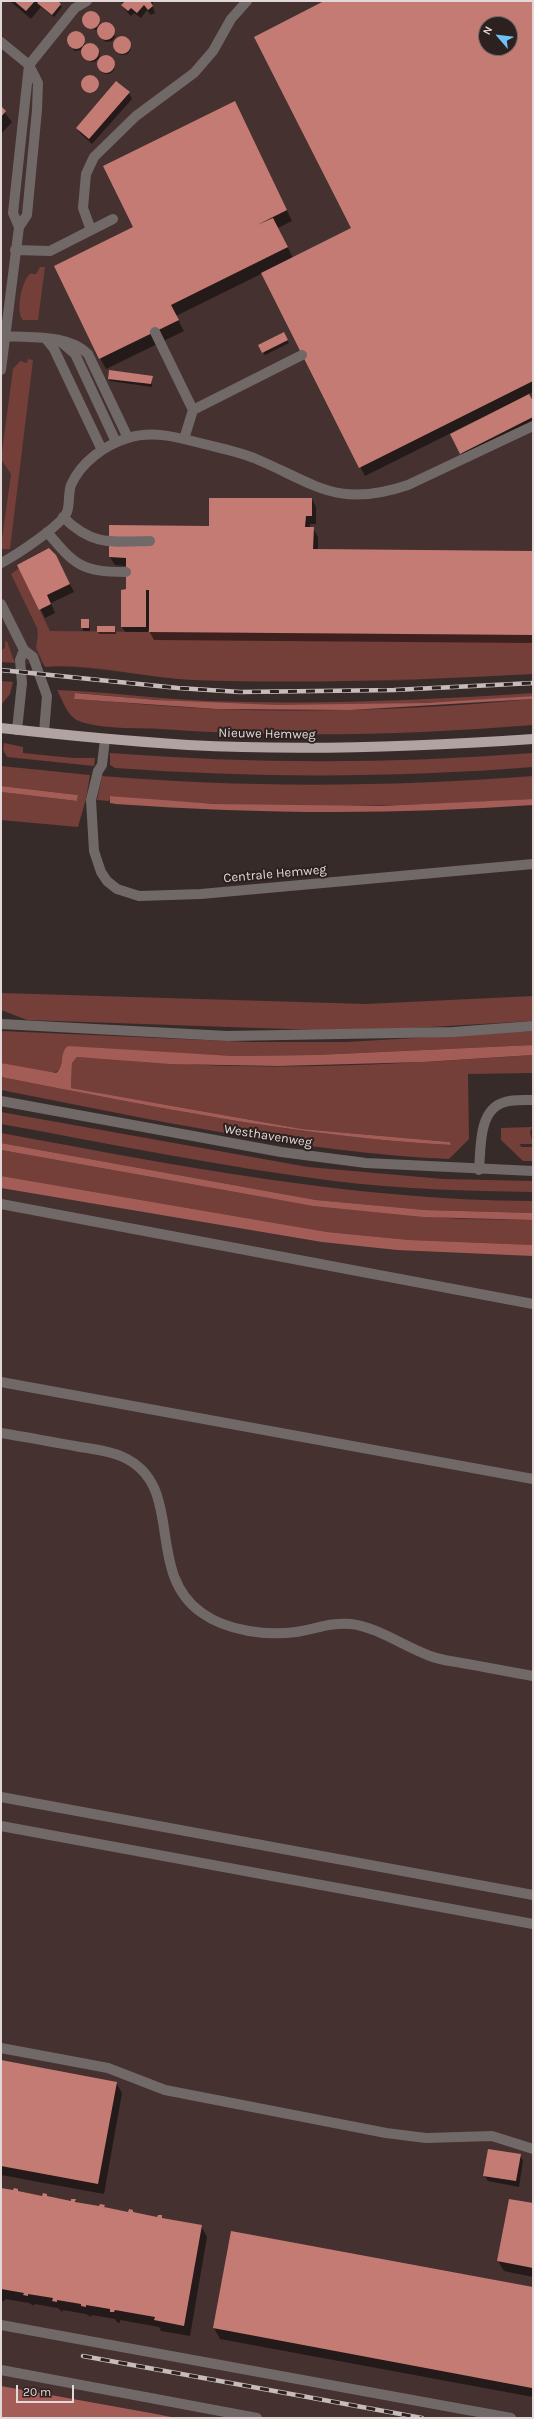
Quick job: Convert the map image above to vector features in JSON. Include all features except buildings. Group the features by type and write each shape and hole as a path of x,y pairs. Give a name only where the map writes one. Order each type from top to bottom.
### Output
{"main road":[{"name":"Nieuwe Hemweg","path":"1,728 105,739 189,745 319,748 465,744 533,739"}],"street":[{"path":"19,228 13,213 29,66 75,8 87,1"},
{"path":"91,230 83,208 86,174 94,158 101,148 136,116 194,73 213,51 230,19 247,1"},
{"path":"1,42 29,66 38,84 28,215 19,228 15,250 1,370"},
{"path":"15,250 50,251 113,218"},
{"path":"155,332 193,410 184,439"},
{"path":"5,336 59,340 74,344 88,354 128,438"},
{"path":"46,339 54,349 102,450"},
{"path":"59,340 75,354 116,442"},
{"path":"193,410 302,355"},
{"path":"1,563 14,557 47,532 67,513 71,486 88,462 102,450 116,442 128,438 159,434 184,439 253,458 314,487 328,492 359,495 392,490 408,485 533,426"},
{"path":"62,517 79,532 95,539 113,542 150,541"},
{"path":"47,532 71,559 80,566 103,572 126,572"},
{"path":"2,608 24,650 33,657 47,696 44,732"},
{"path":"17,730 22,683 20,660 24,650"},
{"name":"Centrale Hemweg","path":"105,739 102,765 98,771 91,800 94,851 101,872 107,882 116,889 139,896 201,894 533,864"},
{"path":"1,1024 227,1036 453,1032 533,1026"},
{"path":"479,1170 484,1124 491,1110 504,1102 533,1100"},
{"name":"Westhavenweg","path":"1,1101 281,1152 366,1163 479,1170 533,1171"},
{"path":"1,1204 533,1304"},
{"path":"1,1382 533,1479"},
{"path":"1,1433 115,1453 133,1463 143,1471 156,1491 167,1540 170,1569 175,1583 192,1606 215,1621 245,1630 280,1633 338,1624 352,1624 376,1631 431,1657 533,1676"},
{"path":"1,1797 533,1895"},
{"path":"1,1826 533,1924"},
{"path":"1,2048 108,2068 165,2090 386,2133 426,2138 492,2136 533,2148"},
{"path":"1,2325 511,2418"},
{"path":"1,2370 257,2418"}],"shaded area":[{"path":"1,1 533,1 533,674 397,681 190,680 66,666 15,663 7,641 5,648 1,650"},
{"path":"40,267 45,267 38,320 23,320 20,310 20,296 22,289 27,277 30,274 36,274"},
{"path":"28,359 33,360 10,549 1,549 11,474 1,459 13,369 20,361 27,363"},
{"path":"19,568 50,631 533,635 533,674 362,681 277,682 174,679 82,667 45,667 36,648 38,635 37,628 11,574"},
{"path":"7,641 15,663 1,662 1,650 5,648 5,642"},
{"path":"1,681 13,682 10,694 1,705"},
{"path":"57,690 191,700 250,702 412,700 533,693 533,696 462,701 320,706 228,704 77,693 74,696 75,699 181,707 295,711 415,708 533,699 533,725 440,731 347,734 254,734 107,727 87,724 75,719 66,708"},
{"path":"75,693 157,700 277,705 424,703 533,696 533,699 350,710 217,709 74,699"},
{"path":"4,743 23,747 23,753 73,758 95,758 94,766 7,757 3,750"},
{"path":"110,753 163,757 269,761 374,761 480,757 533,753 533,767 481,771 376,775 219,774 115,768 110,765"},
{"path":"1,766 90,775 86,799 78,827 1,820 1,792 77,801 78,795 1,786"},
{"path":"102,776 209,783 317,785 479,780 533,776 533,799 375,806 269,806 216,804 111,796 109,801 97,800"},
{"path":"1,786 78,795 77,801 1,792"},
{"path":"110,796 215,804 380,806 533,799 533,805 376,812 220,810 116,804 110,803"},
{"path":"1,993 366,1004 533,996 533,1021 413,1028 317,1030 27,1020 1,1010"},
{"path":"1,1031 250,1042 346,1042 533,1031 533,1045 316,1055 233,1056 89,1049 62,1059 60,1069 53,1074 1,1063"},
{"path":"533,1045 533,1055 423,1062 278,1066 171,1064 77,1057 72,1063 71,1088 302,1129 450,1142 451,1145 394,1141 281,1128 113,1099 1,1077 1,1063 56,1073 59,1070 65,1049 68,1046 233,1056 316,1055"},
{"path":"533,1055 533,1073 468,1074 469,1139 449,1159 392,1155 280,1142 168,1123 1,1090 1,1077 113,1099 281,1128 394,1141 451,1145 450,1142 302,1129 71,1088 72,1063 77,1057 214,1065 309,1066 421,1062"},
{"path":"1,1112 308,1167 443,1179 533,1181 533,1192 409,1188 359,1184 292,1175 209,1162 1,1124"},
{"path":"532,1127 530,1132 533,1144 520,1144 521,1147 533,1147 533,1161 523,1161 501,1140 501,1128"},
{"path":"1,1133 200,1169 331,1188 398,1195 533,1201 533,1213 424,1210 316,1200 1,1143"},
{"path":"1,1143 316,1200 425,1210 533,1213 533,1220 424,1217 313,1206 1,1150"},
{"path":"1,1150 313,1206 460,1219 533,1220 533,1245 409,1240 327,1232 1,1176"},
{"path":"1,1154 203,1190 533,1223 533,2418 1,2418"},
{"path":"1,1176 327,1232 409,1240 533,1245 533,1256 397,1250 322,1242 1,1188"},
{"path":"1,2386 156,2414 176,2418 1,2418"}],"railway":[{"path":"1,670 178,688 240,692 394,690 533,683"},
{"path":"83,2356 422,2418"}]}
